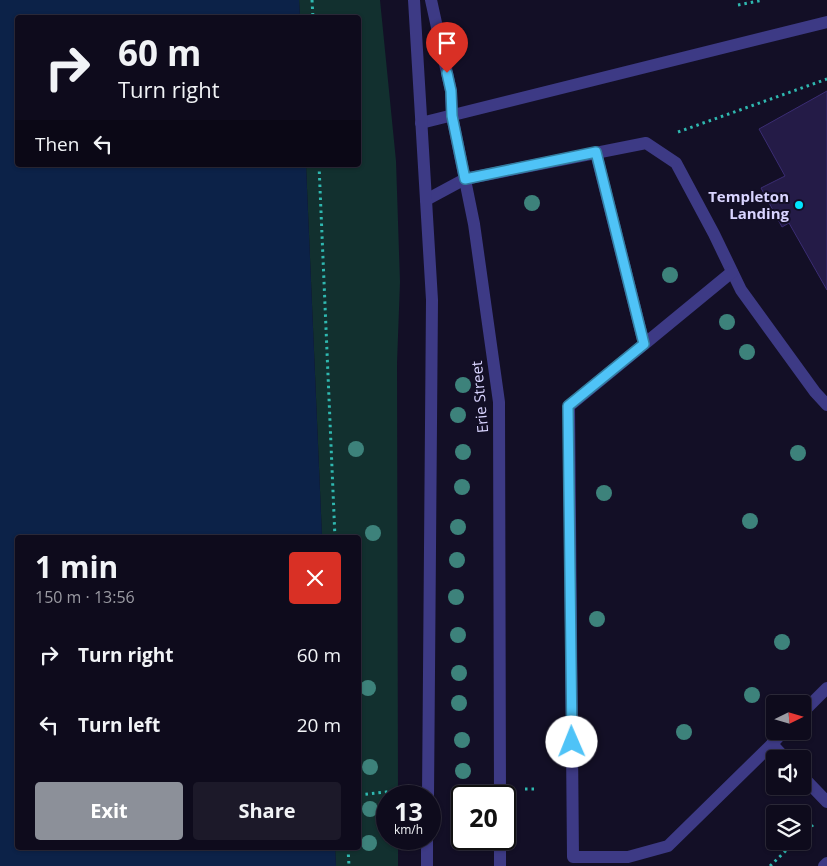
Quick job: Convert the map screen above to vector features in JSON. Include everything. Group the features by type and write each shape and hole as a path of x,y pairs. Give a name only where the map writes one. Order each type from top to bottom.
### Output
{"street":[{"path":"414,0 432,300 428,785"},
{"name":"Erie Street","path":"431,0 451,91 452,116 474,224 499,402 500,785"},
{"path":"421,123 827,22"},
{"path":"426,200 465,179 646,142 676,162 741,290 815,392 827,405"},
{"path":"596,152 644,344"},
{"path":"732,272 568,406 573,857 628,857 668,846 776,740"},
{"path":"811,704 827,688"},
{"path":"772,744 778,750"},
{"path":"811,785 827,802"},
{"path":"427,850 427,866"},
{"path":"500,850 500,866"},
{"path":"824,866 827,863"}],"path":[{"path":"312,0 313,15"},
{"path":"738,5 762,0"},
{"path":"646,142 827,79"},
{"path":"319,167 335,535"},
{"path":"525,789 538,788"},
{"path":"361,795 376,793"},
{"path":"348,850 349,866"},
{"path":"770,866 787,850"}],"green space":[{"path":"299,0 380,0 396,161 400,282 397,363 398,785 376,785 376,850 398,850 398,866 336,866 335,850 361,850 361,535 322,535 306,167 361,167 361,15 300,15"}],"water":[{"path":"0,0 299,0 300,15 15,15 15,167 306,167 322,535 15,535 15,850 335,850 336,866 0,866"}],"building":[{"name":"Templeton Landing","path":"827,91 827,290 789,223 782,227 761,188 785,176 759,129"}],"place":[{"name":"Templeton Landing","path":"799,205"}],"route":[{"path":"447,73 451,91 452,116 465,179 596,152 644,344 568,406 572,742"}]}
